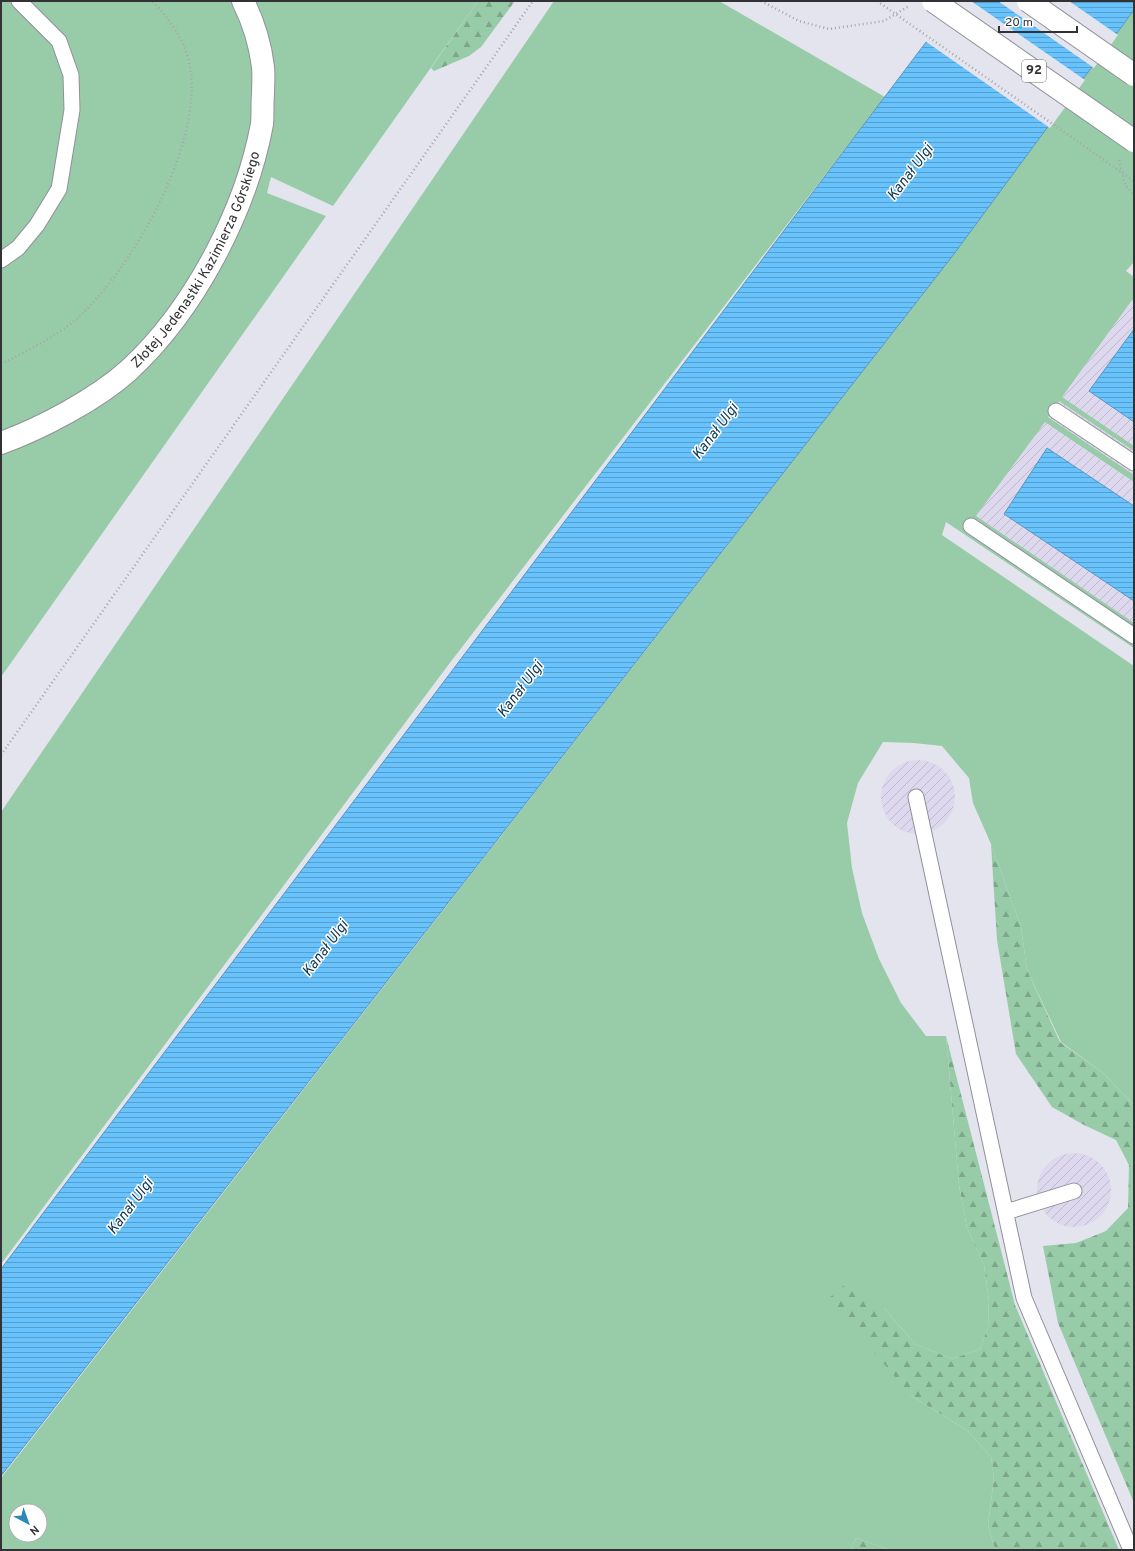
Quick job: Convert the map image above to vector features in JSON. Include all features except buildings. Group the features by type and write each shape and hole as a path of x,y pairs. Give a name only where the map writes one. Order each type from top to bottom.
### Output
{"street":[{"name":"Złotej Jedenastki Kazimierza Górskiego","path":"1,443 85,402 128,370 174,321 216,254 244,190 262,123 264,68 256,26 243,1"},
{"name":"92","path":"933,1 1134,141"},
{"path":"1028,1 1134,75"}],"lane":[{"path":"1,260 18,248 37,225 59,189 72,110 70,75 59,41 19,1"},
{"path":"1056,411 1134,463"},
{"path":"972,526 1134,636"},
{"path":"916,797 1024,1298 1131,1550"},
{"path":"1006,1212 1074,1191"}],"path":[{"path":"1,364 47,340 80,316 116,276 151,220 176,166 190,113 191,74 185,49 176,32 152,1"},
{"path":"1,755 533,1"},
{"path":"761,1 799,21 829,29 884,22 910,5"},
{"path":"877,1 1134,181"}],"shaded area":[{"path":"1134,277 1134,648 945,521"},
{"path":"918,760 932,763 944,771 952,783 955,797 952,811 944,823 932,831 918,834 904,831 892,823 884,811 881,797 884,783 892,771 904,763"},
{"path":"1067,1153 1081,1153 1095,1159 1105,1169 1111,1183 1111,1197 1105,1211 1095,1221 1081,1227 1067,1227 1053,1221 1043,1211 1037,1197 1037,1183 1043,1169 1053,1159"}],"green space":[{"path":"1,1 478,1 333,206 271,177 267,193 326,216 1,677"},
{"path":"478,1 515,1 481,47 469,56 434,71 431,68"},
{"path":"554,1 719,1 885,97 449,664 1,1264 1,812"},
{"path":"1134,10 1134,262 1126,271 1134,277 1134,301 1132,300 1062,397 1134,446 1134,451 1059,401 1048,417 1134,475 1134,482 1045,422 976,516 1134,623 1134,629 966,531 1134,643 1134,648 946,522 942,535 1134,666 1134,1105 1103,1073 1061,1042 1027,970 1021,927 991,844 973,803 969,778 942,746 883,742 858,783 847,823 852,868 862,913 879,959 901,1003 926,1036 946,1036 959,1185 967,1228 984,1265 989,1301 988,1327 980,1349 952,1359 915,1344 884,1308 910,1395 968,1431 991,1457 994,1478 988,1525 995,1550 890,1550 856,1538 851,1550 1,1550 1,1478 954,254"},
{"path":"991,844 1021,927 1027,970 1060,1042 1103,1073 1134,1105 1134,1503 1058,1323 1043,1246 1076,1243 1106,1231 1128,1208 1129,1165 1116,1140 1084,1125 1052,1107 1016,1054 997,940"},
{"path":"946,1036 1015,1305 1119,1550 995,1550 988,1525 994,1478 991,1457 968,1431 910,1395 829,1298 849,1281 884,1308 915,1344 952,1359 980,1349 988,1327 989,1301 984,1265 967,1228 959,1185"},
{"path":"856,1538 890,1550 851,1550"}],"water":[{"name":"Kanał Ulgi","path":"957,1 1134,1 1134,10 954,254 1,1476 1,1269"},
{"path":"1134,329 1134,422 1089,391"},
{"path":"1047,448 1134,506 1134,601 1004,514"}],"pier":[{"path":"955,1 971,1 1085,80 1050,128 925,41"},
{"path":"998,1 1069,1 1118,35 1094,68"}]}
